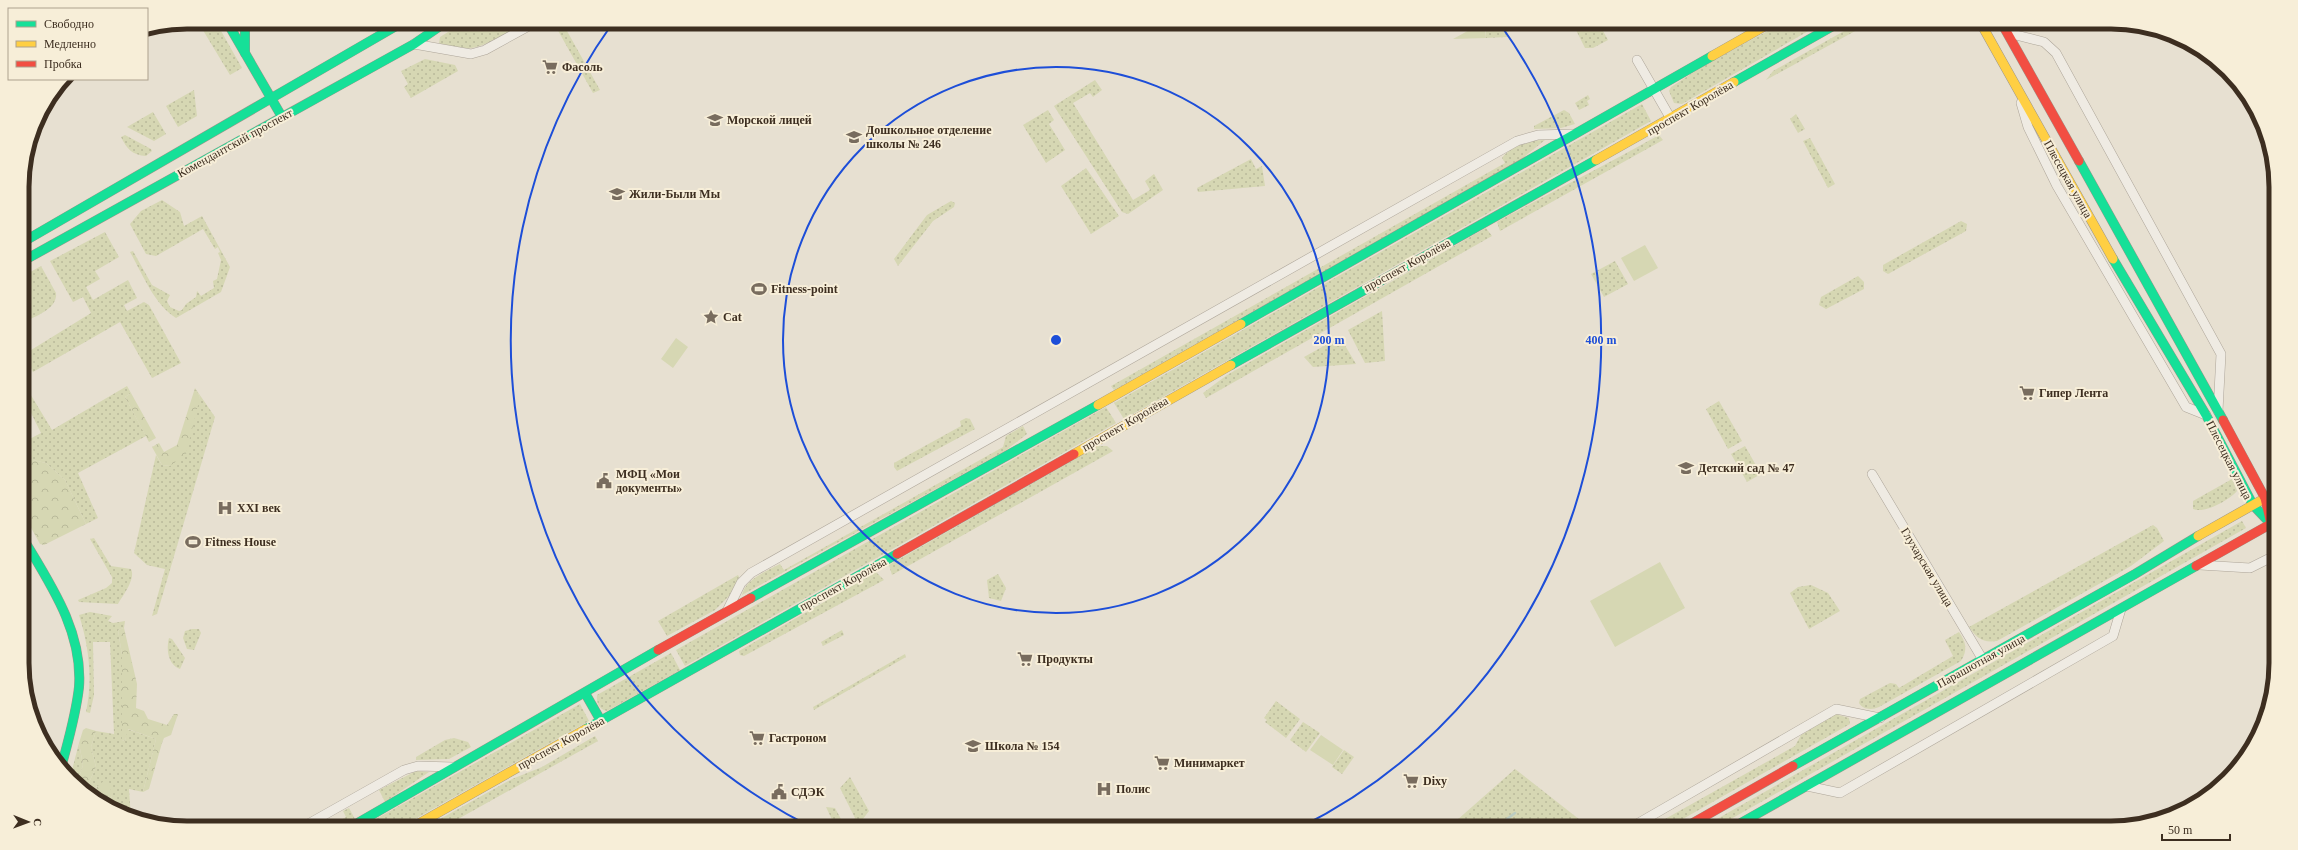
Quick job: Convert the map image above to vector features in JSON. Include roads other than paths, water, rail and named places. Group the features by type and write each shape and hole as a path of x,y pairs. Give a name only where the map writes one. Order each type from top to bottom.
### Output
{"street":[{"path":"231,29 282,118"},
{"path":"245,29 245,53"},
{"name":"Комендантский проспект","path":"29,239 126,184 270,98 391,29"},
{"name":"Комендантский проспект","path":"29,259 414,44 436,29"},
{"path":"414,44 471,54 484,50 523,29"},
{"path":"361,821 727,611 1008,456 1760,29"},
{"name":"проспект Королёва","path":"423,821 1186,389 1672,119 1828,29"},
{"name":"Плесецкая улица","path":"1984,29 2100,236 2206,414 2252,505 2269,519"},
{"name":"Плесецкая улица","path":"2005,29 2218,411 2265,498 2269,510"},
{"path":"2008,33 2044,42 2056,54 2097,127 2220,354 2218,411"},
{"path":"1637,60 1672,119"},
{"path":"2017,88 2028,127 2057,186 2089,242 2186,407 2206,414"},
{"path":"727,611 741,583 751,574 1454,176 1526,137 1538,135 1573,134"},
{"name":"Глухарская улица","path":"1872,474 1983,660"},
{"name":"Парашютная улица","path":"1696,821 1983,660 2269,496"},
{"name":"Парашютная улица","path":"1744,821 2269,524"},
{"path":"29,549 65,612 76,646 80,683 78,700 63,760"},
{"path":"2198,565 2250,568 2269,559"},
{"path":"1807,786 1840,793 2113,636 2121,609"},
{"path":"584,693 601,721"},
{"path":"1642,821 1836,709 1880,718"},
{"path":"314,821 404,770 418,766 454,767"}],"waterway":[{"path":"1504,821 1515,813"}],"place":[{"name":"Фасоль","path":"550,67"},
{"name":"Морской лицей","path":"715,120"},
{"name":"Дошкольное отделение школы № 246","path":"854,137"},
{"name":"Жили-Были Мы","path":"617,194"},
{"name":"Fitness-point","path":"759,289"},
{"name":"Cat","path":"711,317"},
{"name":"Гипер Лента","path":"2027,393"},
{"name":"Детский сад № 47","path":"1686,468"},
{"name":"МФЦ «Мои документы»","path":"604,481"},
{"name":"XXI век","path":"225,508"},
{"name":"Fitness House","path":"193,542"},
{"name":"Продукты","path":"1025,659"},
{"name":"Гастроном","path":"757,738"},
{"name":"Школа № 154","path":"973,746"},
{"name":"Минимаркет","path":"1162,763"},
{"name":"Dixy","path":"1411,781"},
{"name":"Полис","path":"1104,789"},
{"name":"СДЭК","path":"779,792"}]}
